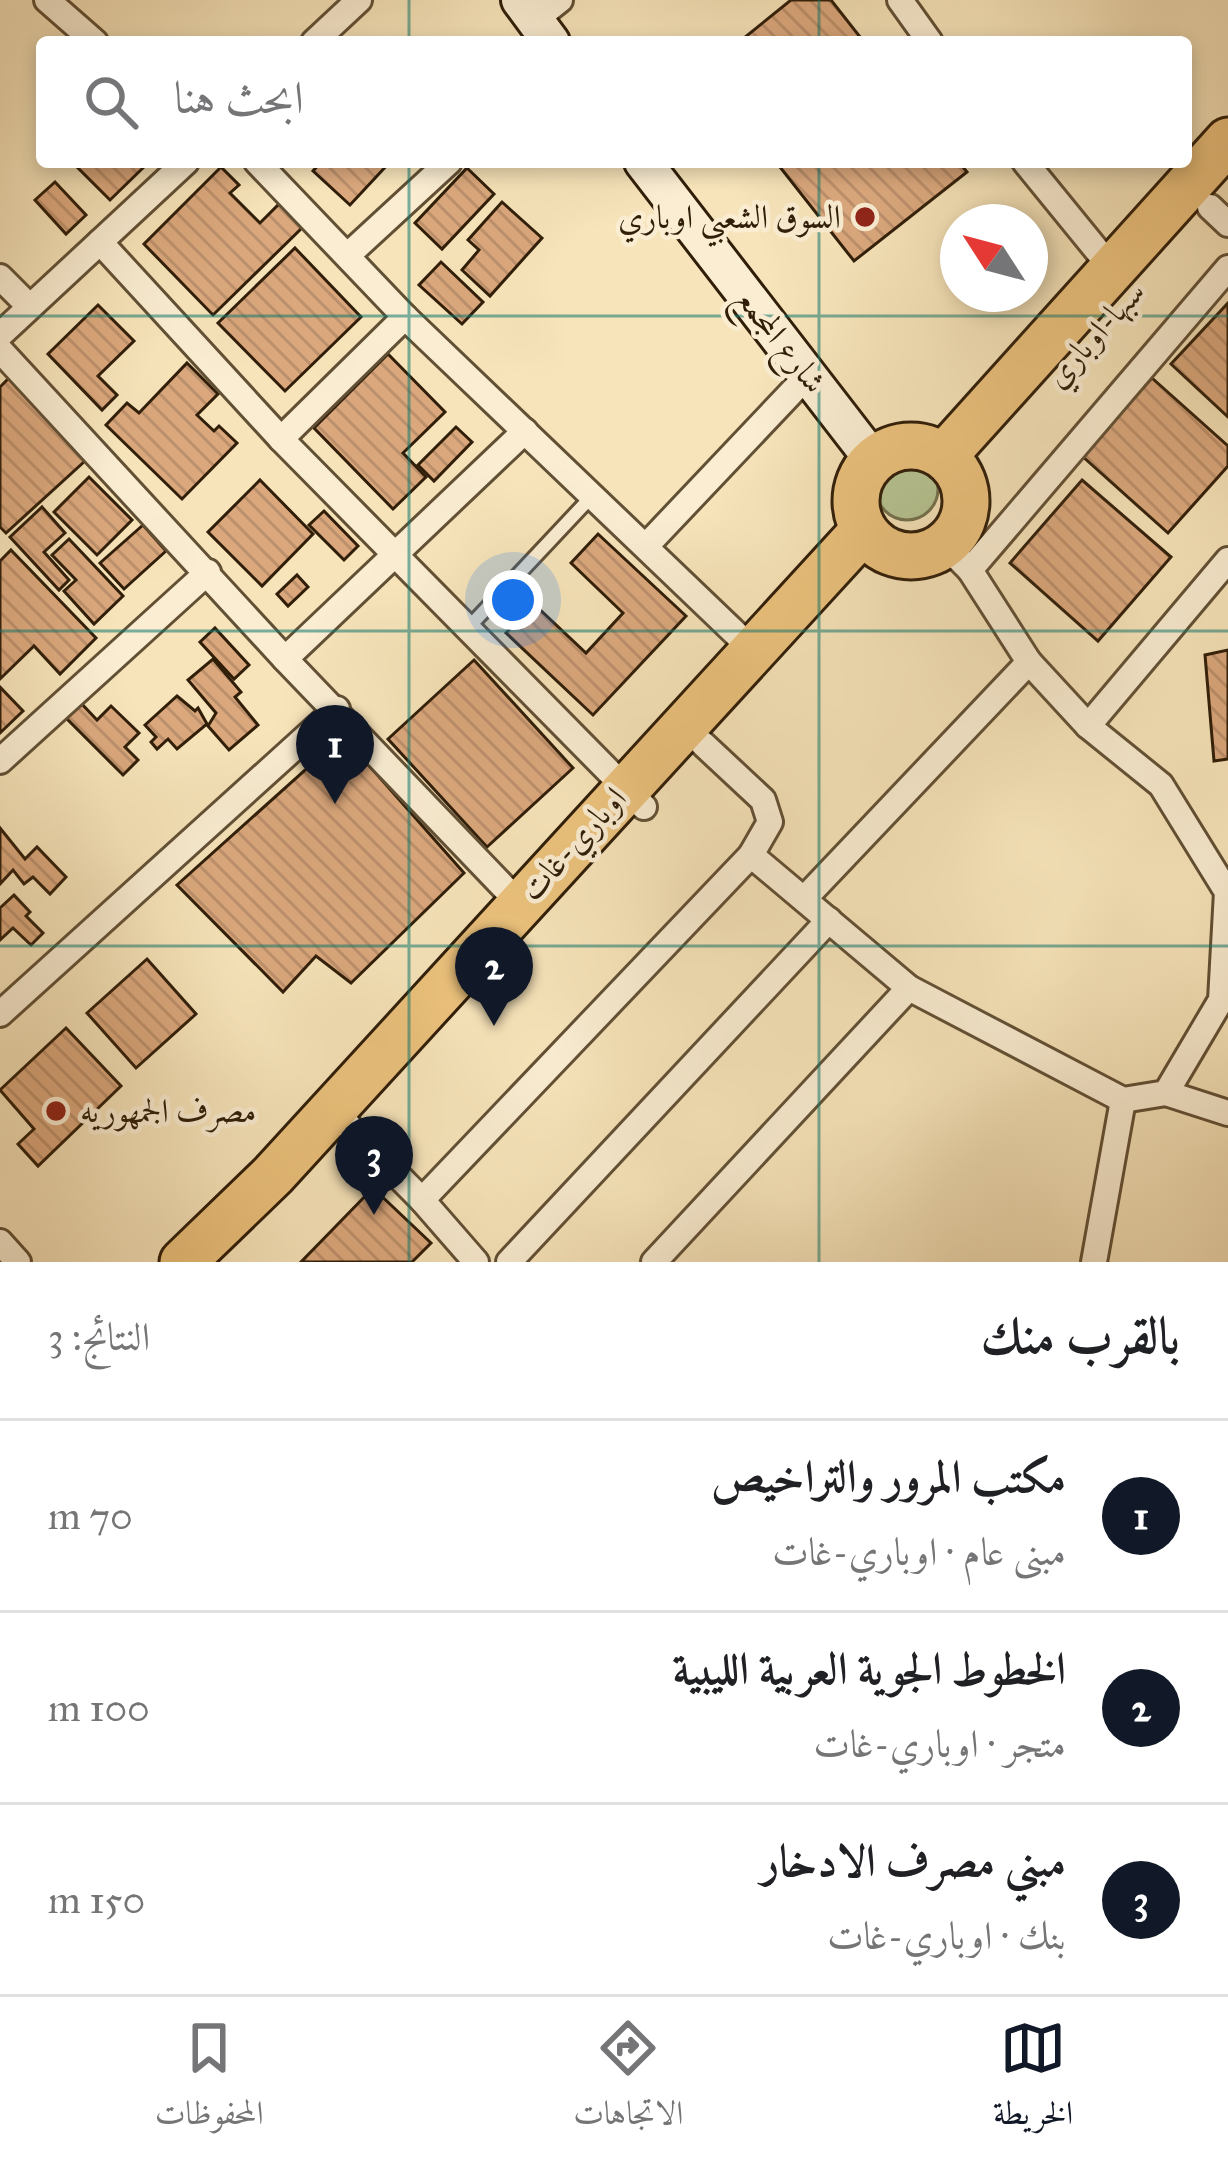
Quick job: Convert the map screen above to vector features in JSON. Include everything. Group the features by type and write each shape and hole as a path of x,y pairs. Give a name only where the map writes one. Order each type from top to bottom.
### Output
{"highway":[{"name":"سبها-اوباري","path":"953,468 1112,270 1228,142"},
{"name":"سبها-اوباري","path":"953,468 1222,206"},
{"path":"927,448 953,468 964,516 957,557 916,556 876,540 857,513 862,476 890,450 927,448"},
{"name":"اوباري-غات","path":"182,1262 273,1174 342,1119 634,797 755,652 876,540"},
{"name":"اوباري-غات","path":"223,1262 293,1195 342,1119 519,903 634,797 703,744 876,540"}],"street":[{"path":"47,0 88,36"},
{"path":"320,36 359,0"},
{"path":"900,0 926,36"},
{"path":"0,335 180,168"},
{"path":"263,168 405,316 755,652"},
{"path":"348,255 442,168"},
{"name":"شارع المجمع","path":"648,168 874,461"},
{"path":"1030,168 1112,270"},
{"path":"100,242 281,439 634,797"},
{"path":"1166,1093 1222,1000 1227,892 1161,785 1088,726 1029,662 957,557 1228,268"},
{"path":"0,277 29,306"},
{"path":"281,439 405,316"},
{"path":"0,350 285,659 519,903"},
{"path":"647,545 808,375"},
{"path":"285,659 525,431"},
{"path":"1088,726 1228,560"},
{"path":"0,761 208,572"},
{"path":"804,899 1029,662"},
{"path":"0,1014 337,710"},
{"path":"422,1200 751,855 770,822 763,800 703,744"},
{"path":"751,855 909,988 1123,1100 1166,1093 1228,1112"},
{"path":"508,1262 829,920"},
{"path":"654,1262 909,988"},
{"path":"1094,1262 1123,1100"},
{"path":"342,1119 476,1262"},
{"path":"0,1242 18,1262"}],"lane":[{"path":"470,627 594,494"}],"green space":[{"path":"907,458 929,467 938,489 929,511 907,520 885,511 876,489 885,467"}],"building":[{"path":"791,0 831,0 859,36 746,36"},
{"path":"78,168 143,168 110,200"},
{"path":"220,168 239,185 230,193 260,223 282,201 305,225 213,315 144,244"},
{"path":"316,168 384,168 350,205 313,171"},
{"path":"467,168 494,194 442,249 415,223"},
{"name":"السوق الشعبي اوباري","path":"781,168 964,168 967,172 854,261"},
{"path":"55,182 86,215 66,234 35,200"},
{"path":"502,202 542,238 490,296 462,270 479,250 468,240"},
{"path":"295,248 361,317 285,391 218,323"},
{"path":"441,262 483,302 462,324 419,285"},
{"path":"1228,303 1228,417 1171,364"},
{"path":"98,305 134,341 98,376 117,395 102,410 48,354"},
{"path":"388,354 445,412 403,453 426,477 393,509 314,428"},
{"path":"187,363 218,394 197,415 214,431 219,426 237,443 182,499 106,425 127,403 139,413"},
{"path":"9,378 85,461 6,533 0,527 0,387"},
{"path":"1152,378 1228,446 1228,466 1168,533 1082,456"},
{"path":"456,427 472,442 434,481 418,465"},
{"path":"89,477 132,520 97,555 54,512"},
{"path":"260,480 313,534 262,586 208,532"},
{"path":"1082,480 1171,557 1098,641 1010,563"},
{"path":"42,507 65,533 44,552 69,580 59,590 10,537"},
{"path":"324,511 358,546 344,560 309,525"},
{"path":"143,525 166,551 124,589 100,563"},
{"path":"598,534 686,616 593,715 506,633 534,604 586,653 623,613 571,563"},
{"path":"69,539 123,596 94,624 64,591 76,580 52,555"},
{"path":"11,550 96,638 60,674 34,646 0,679 0,561"},
{"path":"297,575 308,587 288,606 277,594"},
{"path":"215,628 249,665 234,679 200,642"},
{"path":"1228,650 1228,759 1214,761 1205,655"},
{"path":"213,659 241,692 235,697 258,725 229,750 208,726 216,713 188,680"},
{"path":"474,660 573,768 487,847 388,739"},
{"path":"0,687 23,711 0,733"},
{"path":"177,696 195,711 198,708 207,724 177,749 168,739 157,749 151,742 156,737 145,725"},
{"path":"80,702 97,720 111,706 139,733 125,747 138,760 123,775 65,717"},
{"path":"343,736 464,873 351,983 316,956 283,992 177,885"},
{"path":"0,828 25,859 37,847 66,877 50,894 33,877 24,884 13,870 0,884"},
{"path":"14,895 43,933 31,945 13,928 0,940 0,908"},
{"path":"147,959 196,1014 136,1068 87,1013"},
{"name":"مصرف الجمهوريه","path":"66,1028 121,1086 38,1166 18,1144 34,1129 0,1090"},
{"path":"373,1188 431,1243 412,1262 301,1262"}],"place":[{"name":"السوق الشعبي اوباري","path":"865,217"},
{"name":"مكتب المرور والتراخيص","path":"335,804"},
{"name":"الخطوط الجوية العربية الليبية","path":"494,1026"},
{"name":"مصرف الجمهوريه","path":"56,1111"},
{"name":"مبني مصرف الادخار","path":"374,1215"}]}
